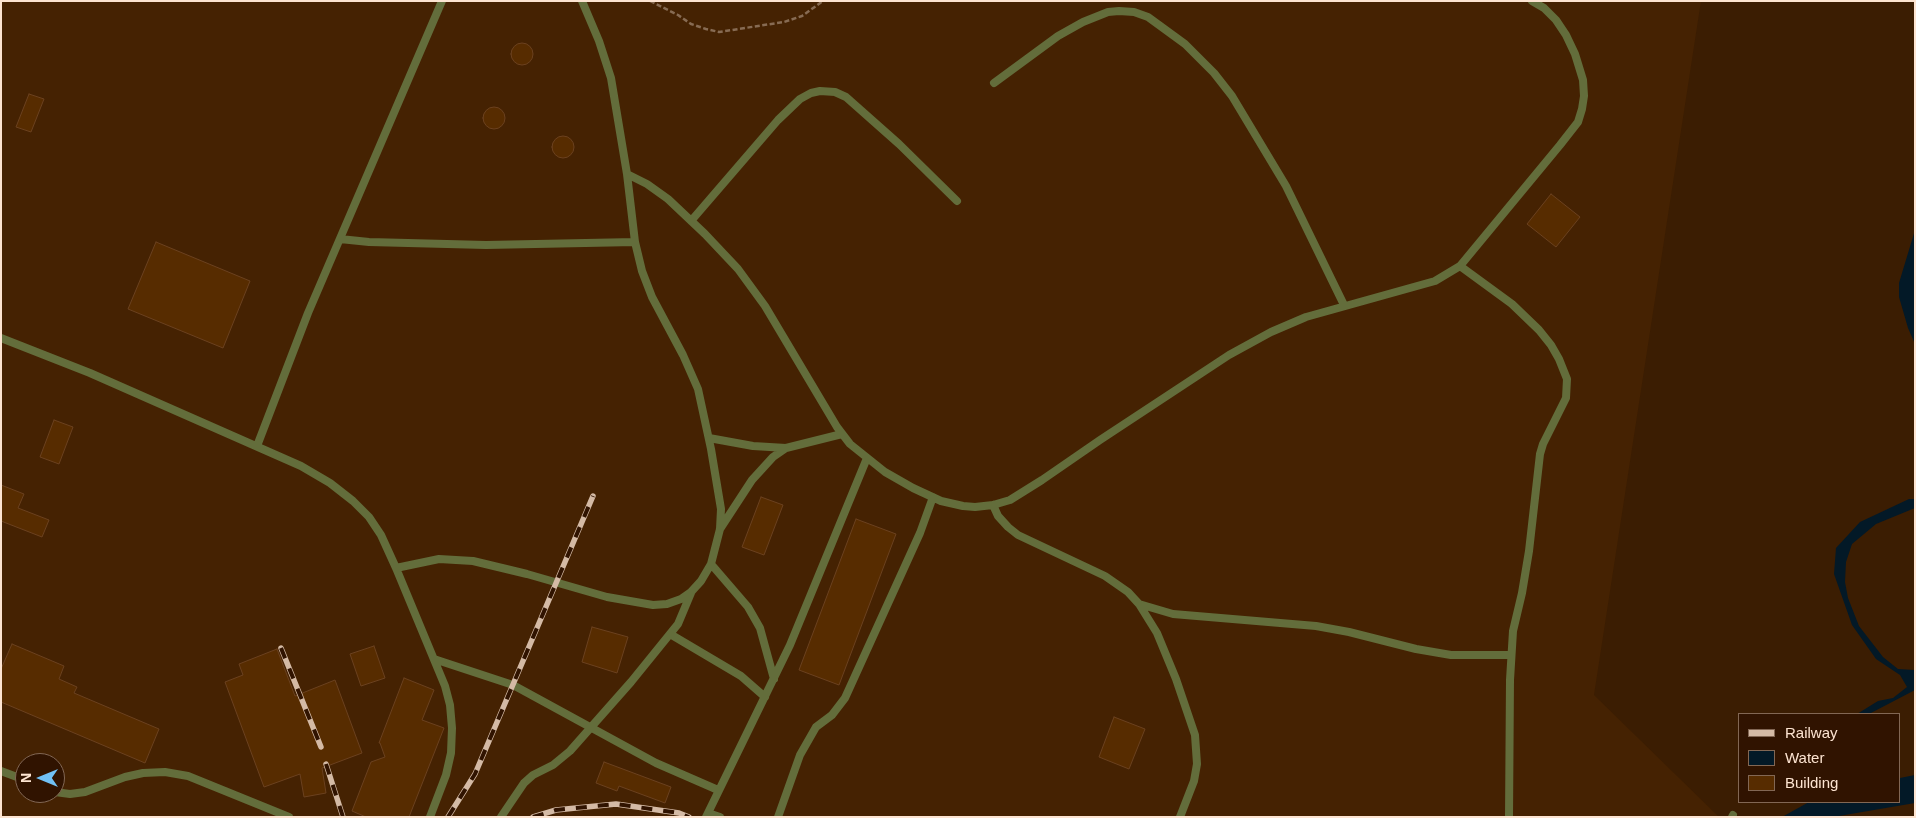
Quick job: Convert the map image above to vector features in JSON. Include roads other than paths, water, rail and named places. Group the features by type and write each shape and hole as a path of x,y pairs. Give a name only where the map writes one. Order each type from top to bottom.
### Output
{"lane":[{"path":"257,446 308,314 442,1"},
{"path":"396,568 440,559 472,561 527,574 607,597 653,605 667,604 691,592 701,582 711,564 716,549 721,509 709,438 698,389 683,355 652,297 642,271 635,242 627,174 611,78 599,41 582,1"},
{"path":"627,174 647,184 661,194 691,221 738,269 765,306 842,434 867,458 885,472 933,497 963,506 993,505 1010,500 1230,355 1280,328 1306,316 1435,281 1460,266 1578,122 1582,109 1584,96 1583,80 1575,54 1566,34 1544,8 1532,1"},
{"path":"994,83 1058,36 1083,22 1108,12 1120,10 1148,17 1185,44 1232,96 1286,186 1344,305"},
{"path":"691,221 778,120 800,99 820,91 835,92 846,97 899,144 957,201"},
{"path":"340,239 369,242 486,245 635,242"},
{"path":"1460,266 1512,304 1539,330 1555,352 1567,379 1566,398 1540,454 1529,551 1513,631 1510,655 1509,817"},
{"path":"1,338 90,373 301,466 330,483 353,501 369,517 381,535 396,568 445,686 450,704 452,728 451,753 446,775 430,817"},
{"path":"709,438 753,446 786,448 842,434"},
{"path":"720,529 752,480 773,457 786,448"},
{"path":"720,817 707,815 790,645 867,458"},
{"path":"778,817 800,755 816,728 832,715 844,698 920,533 933,497"},
{"path":"993,505 998,516 1018,535 1105,576 1128,592 1139,604 1157,633 1176,679 1197,746 1194,782 1180,817"},
{"path":"711,564 748,608 760,628 774,679"},
{"path":"501,817 524,783 533,774 553,765 570,751 589,727 631,682 678,624 691,592"},
{"path":"1139,604 1173,614 1316,626 1349,632 1416,650 1450,655 1510,655"},
{"path":"670,634 741,676 765,697"},
{"path":"434,659 513,685 656,763 718,790"},
{"path":"1,771 15,776"},
{"path":"65,793 85,792 143,772 165,772 188,776 289,817"}],"water":[{"path":"1915,230 1915,344 1899,297 1899,283"},
{"path":"1909,499 1915,499 1915,508 1876,524 1852,544 1846,562 1845,582 1848,598 1859,626 1883,657 1898,669 1915,670 1915,690 1871,713 1859,713 1878,701 1893,698 1907,687 1900,675 1876,659 1852,625 1834,574 1836,548 1860,522"},
{"path":"1915,775 1915,803 1833,817 1782,817 1807,803 1901,803 1901,778"}],"railway":[{"path":"448,817 475,774 593,496"},
{"path":"281,648 321,747"},
{"path":"326,764 343,817"},
{"path":"533,817 556,810 616,804 679,813 689,817"}]}
